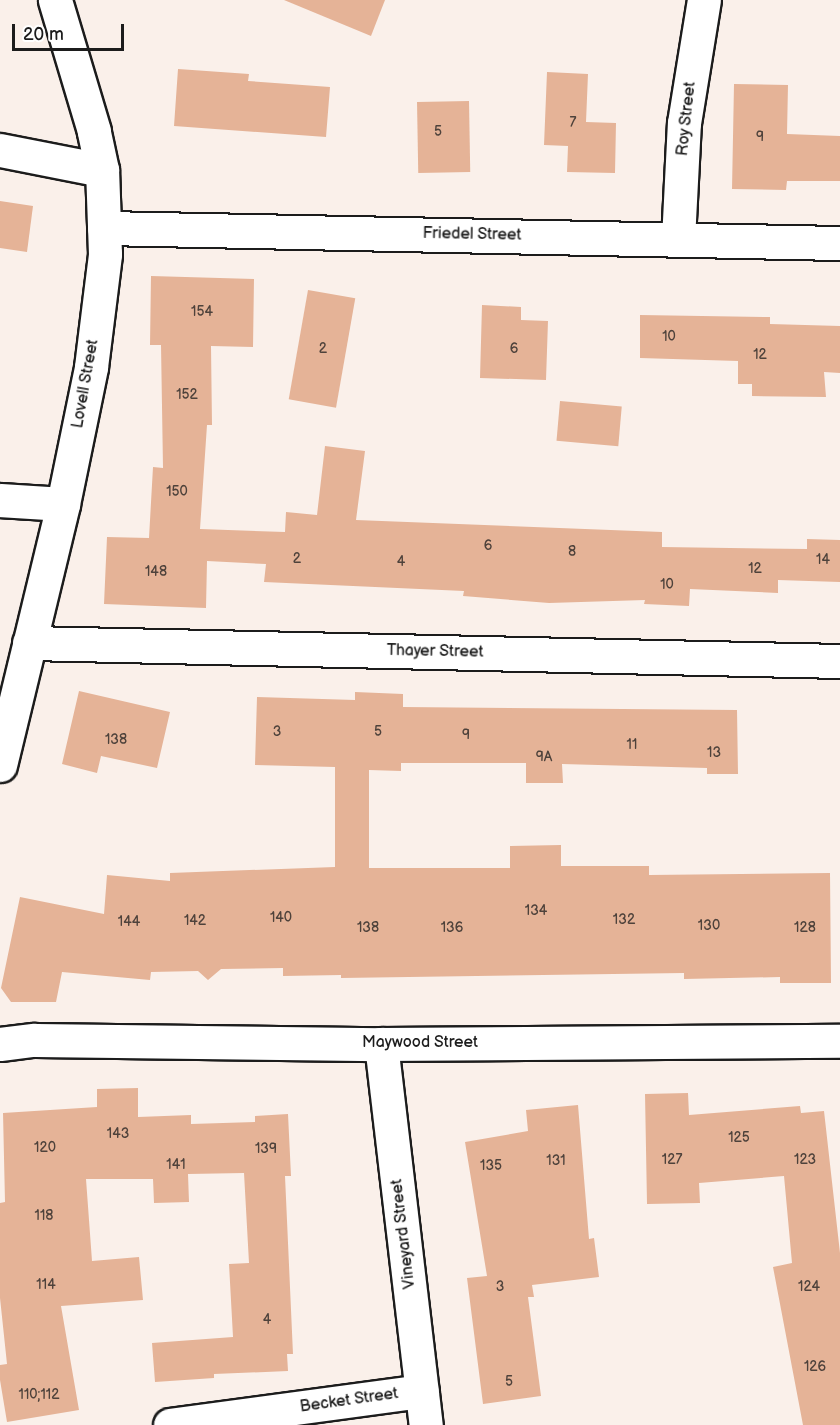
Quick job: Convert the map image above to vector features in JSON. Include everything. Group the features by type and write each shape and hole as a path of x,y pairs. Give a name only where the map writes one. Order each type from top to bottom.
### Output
{"street":[{"name":"Lovell Street","path":"0,765 63,504 92,356 105,254 102,170 94,131 55,0"},
{"name":"Roy Street","path":"678,240 684,123 704,0"},
{"path":"0,150 102,170"},
{"name":"Friedel Street","path":"104,228 840,243"},
{"path":"0,500 63,504"},
{"name":"Thayer Street","path":"29,643 840,661"},
{"name":"Maywood Street","path":"0,1044 35,1040 381,1044 840,1041"},
{"name":"Vineyard Street","path":"381,1044 426,1425"},
{"name":"Becket Street","path":"170,1425 422,1391"}],"building":[{"path":"284,0 385,0 371,36"},
{"path":"178,69 249,74 248,81 330,87 326,137 174,126"},
{"path":"547,72 588,74 586,122 616,123 615,173 567,172 568,146 544,145"},
{"path":"734,84 788,85 787,134 840,136 840,181 787,181 786,190 732,189"},
{"path":"469,101 470,172 418,173 417,102"},
{"path":"0,201 33,206 27,252 0,248"},
{"path":"151,276 254,279 253,347 211,346 212,425 207,425 200,529 285,532 286,512 317,515 325,446 365,451 356,520 662,532 662,547 807,549 807,539 840,540 840,582 778,580 778,593 690,589 689,606 644,604 645,600 549,603 463,596 464,591 264,582 266,564 207,561 206,608 104,604 107,537 149,538 153,467 163,468 161,345 150,345"},
{"path":"308,290 355,298 336,408 289,399"},
{"path":"482,305 521,307 521,320 548,321 546,380 480,378"},
{"path":"640,315 770,317 770,324 840,326 840,373 824,372 826,397 752,396 752,384 738,384 738,361 640,358"},
{"path":"560,401 622,406 618,446 557,441"},
{"path":"79,691 170,712 157,768 101,756 97,773 62,764"},
{"path":"355,692 403,694 403,707 737,710 738,774 707,774 707,768 562,764 563,783 526,783 526,763 401,763 401,771 369,770 369,868 510,868 510,846 561,845 561,866 649,866 649,875 830,873 831,983 780,983 780,977 684,979 684,973 341,978 341,975 283,976 283,968 221,969 208,980 198,971 151,972 150,980 62,972 56,1002 11,1002 1,988 20,897 104,914 107,875 170,881 170,873 335,867 335,767 255,765 257,697 355,700"},
{"path":"138,1088 138,1117 191,1115 191,1124 255,1122 255,1116 288,1114 291,1176 285,1176 293,1354 287,1354 288,1371 214,1374 214,1378 155,1382 152,1343 233,1337 229,1264 249,1263 244,1173 188,1174 189,1202 154,1203 153,1179 86,1179 92,1261 139,1257 143,1300 61,1306 79,1410 7,1422 0,1380 0,1365 7,1364 0,1298 0,1203 5,1202 3,1113 97,1107 97,1089"},
{"path":"688,1093 689,1115 800,1106 801,1113 824,1111 840,1253 840,1425 803,1425 773,1267 792,1263 784,1176 699,1183 700,1203 647,1204 645,1094"},
{"path":"578,1105 589,1239 594,1238 599,1277 532,1285 534,1297 528,1297 541,1396 483,1404 467,1278 487,1276 465,1142 528,1131 526,1110"}]}
